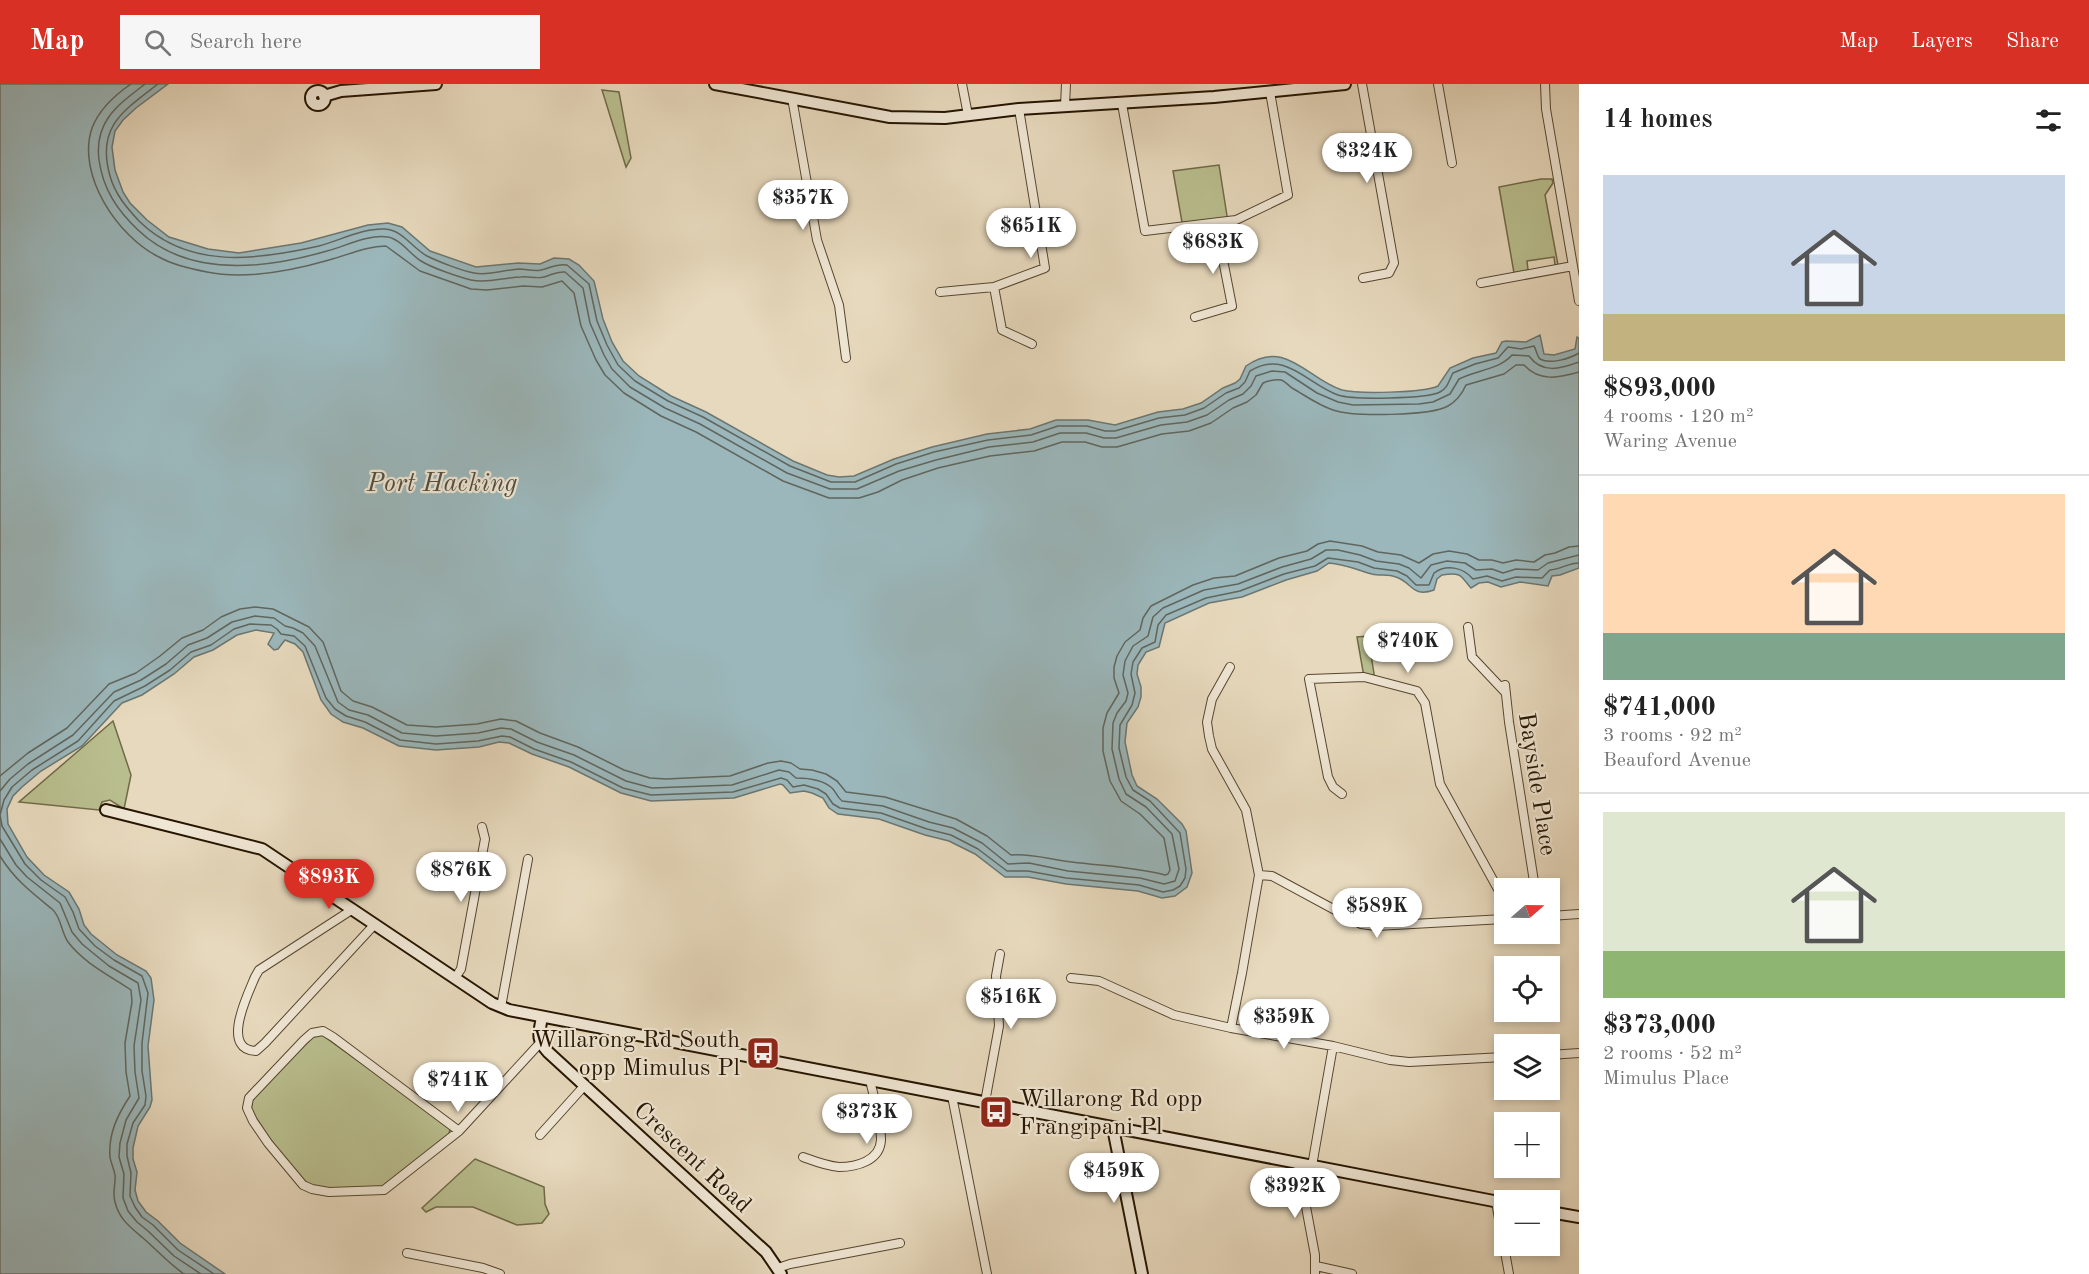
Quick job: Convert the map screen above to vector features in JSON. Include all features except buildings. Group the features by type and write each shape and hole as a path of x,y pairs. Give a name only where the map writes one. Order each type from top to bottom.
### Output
{"street":[{"path":"324,96 341,91 436,84"},
{"path":"716,84 890,117 931,119 1345,84"},
{"path":"962,84 968,116"},
{"path":"1065,106 1066,84"},
{"path":"1362,84 1394,263 1389,273 1363,278"},
{"path":"1438,84 1452,163"},
{"path":"1545,84 1546,109 1579,301"},
{"path":"1122,104 1145,231 1236,220 1288,195 1270,92"},
{"path":"792,98 817,240 839,305 846,358"},
{"path":"940,292 994,287 1045,268 1018,110"},
{"path":"1195,317 1232,306 1216,224"},
{"path":"1481,283 1574,266"},
{"path":"994,287 1002,330 1032,344"},
{"name":"Bayside Place","path":"1468,627 1472,657 1505,689 1533,878"},
{"path":"1230,667 1212,699 1207,722 1215,755 1246,810 1259,875 1231,1028"},
{"path":"1342,794 1333,787 1328,777 1309,679 1364,677 1417,691 1425,703 1440,784 1494,882"},
{"path":"106,810 262,849 501,1008 1494,1202"},
{"path":"455,978 461,969 472,913 485,839 482,827"},
{"path":"501,1008 528,859"},
{"path":"1259,875 1272,876 1361,924 1376,926 1494,920"},
{"path":"353,909 257,973 237,1028 240,1041 250,1051 256,1051 375,924"},
{"path":"1560,915 1579,914"},
{"path":"985,1102 999,1026 996,976 999,954"},
{"path":"1071,978 1099,981 1167,1013 1400,1061 1494,1057"},
{"path":"459,1131 323,1031 312,1033 304,1040 249,1098 247,1103 253,1121 303,1185 321,1191 384,1190 459,1131 540,1044 542,1017"},
{"name":"Crescent Road","path":"540,1044 766,1252 780,1271"},
{"path":"1312,1166 1332,1046"},
{"path":"1560,1054 1579,1053"},
{"path":"803,1157 838,1167 863,1163 877,1153 881,1139 870,1080"},
{"path":"540,1134 585,1085"},
{"path":"952,1096 987,1274"},
{"path":"1113,1128 1142,1274"},
{"path":"1298,1164 1316,1270 1352,1274"},
{"path":"1560,1214 1579,1217"},
{"path":"780,1271 790,1264 900,1243"},
{"path":"407,1253 500,1274"},
{"path":"1507,1256 1509,1274"},
{"path":"470,1266 481,1274"}],"green space":[{"path":"602,90 619,92 631,158 626,167"},
{"path":"1219,165 1228,222 1183,228 1173,171"},
{"path":"1552,179 1553,183 1545,195 1558,265 1555,265 1554,257 1527,261 1528,270 1514,273 1499,187"},
{"path":"1368,636 1375,680 1364,677 1357,637"},
{"path":"113,721 131,775 124,809 110,800 102,802 99,810 19,802"},
{"path":"322,1035 450,1127 449,1135 380,1188 331,1190 313,1186 294,1175 251,1110 253,1097 313,1037"},
{"path":"475,1159 544,1187 545,1204 549,1214 542,1223 517,1225 473,1207 436,1207 426,1212 422,1208"}],"water":[{"name":"Port Hacking","path":"0,84 168,84 136,108 115,131 112,147 115,170 123,192 130,203 147,220 169,237 208,249 239,253 301,243 368,225 388,223 402,227 430,251 476,267 518,263 540,264 554,258 569,259 579,265 594,281 603,319 612,342 623,361 639,376 671,396 706,412 793,461 827,475 839,477 854,476 894,459 932,447 987,434 1030,429 1056,420 1088,420 1115,425 1158,412 1183,409 1201,403 1235,383 1240,379 1246,366 1273,356 1296,363 1329,385 1342,390 1390,392 1438,386 1450,368 1473,358 1496,353 1502,342 1526,342 1540,335 1544,354 1554,355 1575,349 1577,337 1579,338 1579,568 1552,576 1548,586 1520,582 1501,587 1488,582 1479,583 1471,588 1458,575 1442,575 1437,579 1434,590 1421,592 1396,577 1372,574 1329,563 1317,571 1242,597 1209,603 1165,623 1159,647 1146,652 1138,665 1137,674 1141,697 1138,707 1127,723 1125,742 1132,775 1137,786 1157,799 1186,831 1192,873 1187,887 1175,896 1162,898 1138,891 1066,884 1028,877 1005,877 975,854 949,841 879,819 838,814 829,808 823,798 804,791 790,793 780,784 734,798 651,801 621,793 569,767 509,743 499,742 479,747 436,750 399,746 363,728 343,722 331,714 321,700 303,652 295,644 285,640 278,649 274,650 268,644 274,633 256,630 237,635 213,650 194,657 174,674 142,695 122,703 82,746 41,771 22,787 13,796 7,809 8,824 27,857 44,875 69,892 79,909 84,925 91,934 117,955 146,971 151,978 154,1000 148,1046 152,1100 138,1126 133,1148 133,1159 137,1172 135,1190 138,1201 146,1212 180,1243 225,1274 0,1274"}],"place":[{"name":"Willarong Rd South opp Mimulus Pl","path":"763,1053"},
{"name":"Willarong Rd opp Frangipani Pl","path":"996,1112"}]}
